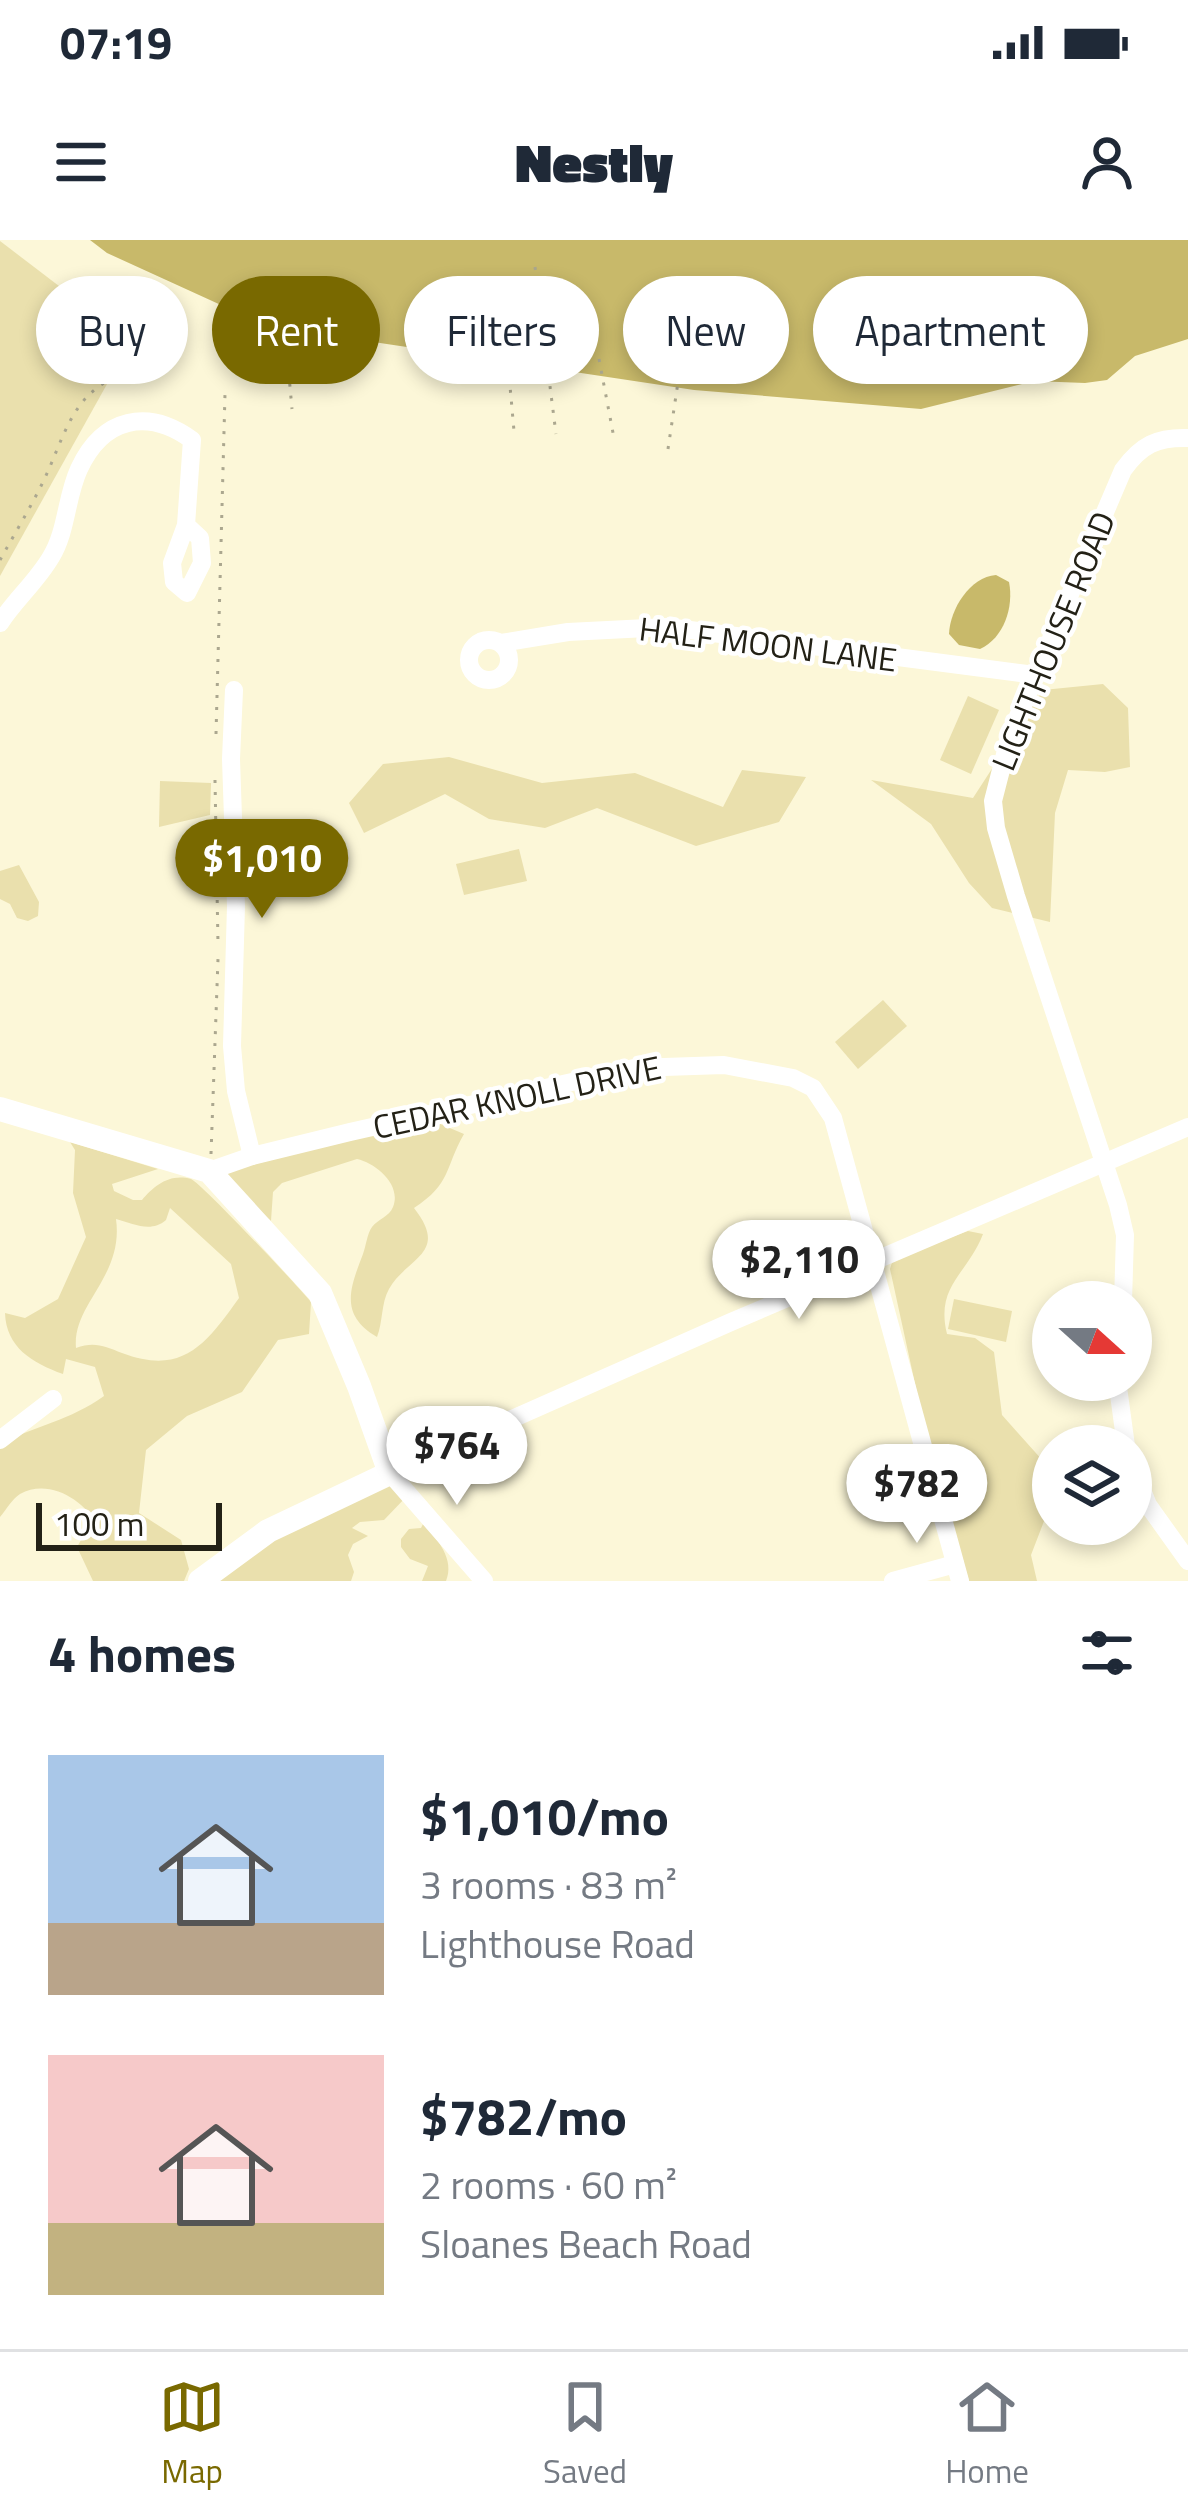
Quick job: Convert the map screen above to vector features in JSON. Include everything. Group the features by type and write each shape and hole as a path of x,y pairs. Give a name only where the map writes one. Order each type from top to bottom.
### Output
{"main road":[{"path":"0,1109 209,1172 320,1293 390,1473 268,1531 200,1581"}],"street":[{"path":"0,623 51,557 79,470 98,441 136,418 172,425 192,440 186,525 172,563 174,581 187,593 193,614"},
{"name":"LIGHTHOUSE ROAD","path":"1124,1281 1125,1235 996,828 993,801 997,773 1035,675 1123,470 1153,441 1188,438"},
{"name":"HALF MOON LANE","path":"501,644 568,632 667,627 1035,675"},
{"path":"235,690 232,1046 236,1091 253,1156"},
{"name":"CEDAR KNOLL DRIVE","path":"209,1172 253,1156 634,1069 724,1065 793,1078 813,1088 832,1118 958,1572"},
{"path":"484,1581 390,1473 1188,1127"},
{"path":"0,1440 53,1399"},
{"path":"1152,1511 1188,1561"},
{"path":"893,1581 958,1572"}],"path":[{"path":"535,267 556,434"},
{"path":"599,359 614,438"},
{"path":"0,560 44,481 70,418 99,384"},
{"path":"290,384 292,409"},
{"path":"510,384 514,430"},
{"path":"668,448 678,384"}],"shaded area":[{"path":"90,240 1188,240 1188,339 1135,356 1107,380 1088,383 1088,276 813,276 813,384 1022,384 921,409 654,384 789,384 789,276 623,276 623,379 599,376 599,276 404,276 404,347 380,343 380,276 212,276 212,301 188,290 188,276 157,276"},
{"path":"0,241 46,276 36,276 36,384 107,384 0,576"},
{"path":"996,575 1009,582 1010,592 1001,630 980,649 959,645 949,634 957,605 970,588"},
{"path":"1103,684 1128,708 1130,767 1105,772 1068,770 1055,813 1050,922 992,908 969,883 931,824 871,780 973,798 1043,690"},
{"path":"968,696 999,710 971,774 940,760"},
{"path":"449,757 542,783 635,773 723,807 742,770 806,777 779,822 696,846 597,808 545,828 489,819 445,794 364,833 349,803 383,764"},
{"path":"160,781 211,783 210,815 159,827"},
{"path":"519,849 527,881 464,895 456,864"},
{"path":"19,865 39,902 38,916 28,921 17,918 10,904 0,899 0,871"},
{"path":"883,1000 907,1026 858,1069 835,1042"},
{"path":"438,1123 464,1134 441,1183 414,1208 424,1223 427,1245 389,1289 377,1337 357,1320 351,1301 370,1230 393,1207 394,1191 386,1176 357,1159 282,1183 273,1192 271,1221 220,1173 396,1128"},
{"path":"70,1142 158,1169 112,1184 114,1191 133,1200 142,1200 169,1179 191,1179 311,1302 309,1334 278,1340 242,1392 187,1416 146,1450 139,1513 181,1540 189,1569 184,1581 93,1581 77,1547 97,1525 84,1507 54,1490 20,1494 0,1517 0,1444 104,1396 95,1367 66,1359 63,1374 23,1352 10,1335 5,1313 25,1318 58,1299 86,1237 73,1193 75,1150","holes":["170,1208 231,1264 239,1298 191,1351 161,1361 99,1345 76,1348 82,1317 113,1257 116,1219 154,1226 166,1220"]},
{"path":"968,1231 983,1234 949,1291 944,1317 947,1334 975,1338 994,1352 1002,1415 1032,1449 1035,1545 1031,1555 1037,1581 969,1581 926,1434 890,1269 893,1259"},
{"path":"954,1299 1012,1311 1006,1342 948,1329"},
{"path":"388,1485 407,1496 384,1520 360,1522 352,1528 368,1536 353,1544 348,1555 354,1572 351,1581 219,1581 306,1517"},
{"path":"423,1524 447,1558 446,1581 422,1581 428,1566 410,1559 401,1547 409,1529"}]}
